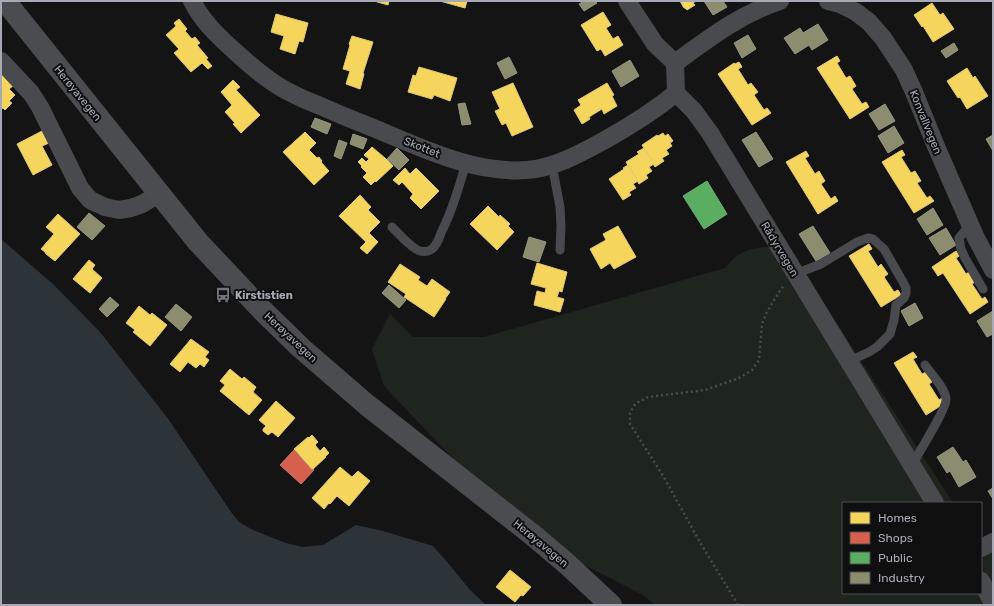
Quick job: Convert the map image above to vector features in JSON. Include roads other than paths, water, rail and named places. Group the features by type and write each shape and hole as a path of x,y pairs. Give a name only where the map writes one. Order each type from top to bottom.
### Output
{"highway":[{"name":"Herøyavegen","path":"5,1 198,242 262,310 301,348 367,405 534,536 612,605"}],"street":[{"name":"Skottet","path":"192,1 197,11 226,44 280,87 342,116 446,157 479,167 507,170 528,170 552,165 581,153 610,137 658,108 676,94"},
{"path":"627,1 655,44 675,63 676,94"},
{"path":"675,63 724,28 746,15 769,4 780,1"},
{"name":"Konvallvegen","path":"828,1 840,4 856,12 869,22 883,38 904,70 970,225 993,270"},
{"path":"1,62 31,93 40,107 80,188 90,200 104,207 119,210 142,204 159,194"},
{"name":"Rådyrvegen","path":"676,94 694,111 710,133 934,502"},
{"path":"982,548 993,542"},
{"path":"982,583 993,603"}],"lane":[{"path":"392,226 415,249 421,251 431,250 436,245 444,229 466,163"},
{"path":"552,165 560,207 560,250"},
{"path":"970,225 959,238 961,249 983,289"},
{"path":"796,274 821,264 857,242 868,238 873,239 884,249 906,288 906,293 904,298 896,305 890,334 877,347 850,363"},
{"path":"912,465 947,401 944,390 925,365"}],"place":[{"name":"Kirstistien","path":"223,295"}]}
